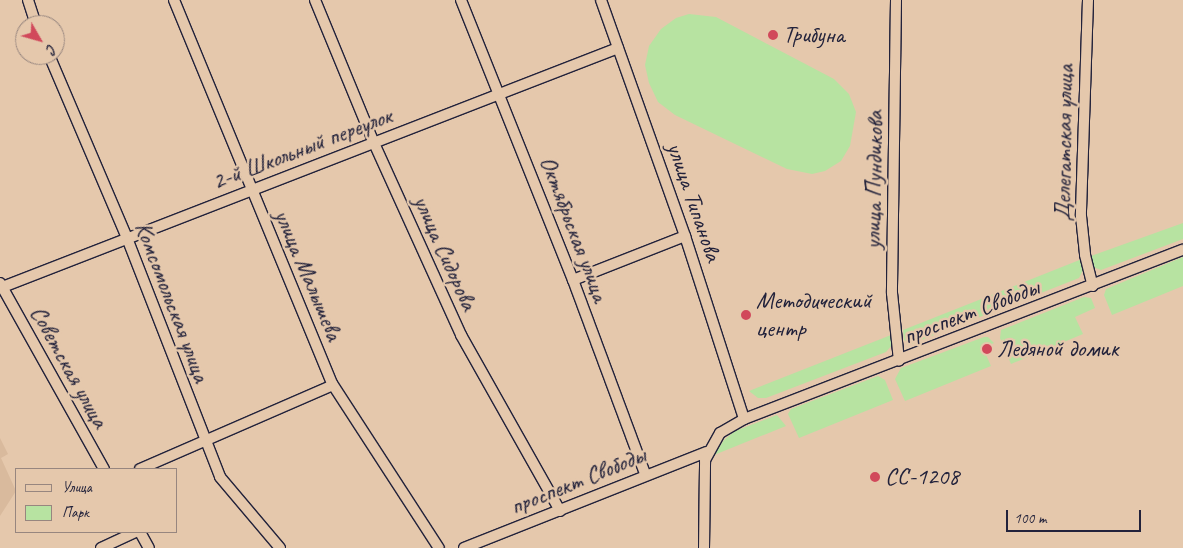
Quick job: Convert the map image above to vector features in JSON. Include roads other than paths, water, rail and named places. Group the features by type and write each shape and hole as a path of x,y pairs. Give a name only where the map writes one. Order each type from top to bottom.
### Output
{"street":[{"path":"28,0 33,15"},
{"name":"улица Малышева","path":"174,0 251,190 333,384 440,548"},
{"name":"улица Сидорова","path":"315,0 374,143 461,335 560,511"},
{"name":"Октябрьская улица","path":"462,0 573,280 645,474"},
{"name":"улица Типанова","path":"601,0 685,236 744,419"},
{"name":"улица Пундикова","path":"896,0 892,293 899,361"},
{"name":"Делегатская улица","path":"1088,0 1081,216 1084,256 1093,286"},
{"name":"2-й Школьный переулок","path":"1,286 618,48"},
{"name":"Комсомольская улица","path":"52,65 127,238 204,440 225,486 280,548"},
{"path":"573,280 685,236"},
{"name":"проспект Свободы","path":"464,548 560,511 645,474 707,452 720,433 744,419 899,361 1183,250"},
{"name":"Советская улица","path":"1,286 103,468"},
{"path":"142,468 333,384"},
{"path":"704,548 707,452"},
{"path":"100,548 133,533"},
{"path":"141,533 149,548"}],"place":[{"name":"Трибуна","path":"773,35"},
{"name":"Методический центр","path":"746,315"},
{"name":"Ледяной домик","path":"987,349"},
{"name":"СС-1208","path":"875,477"}]}
